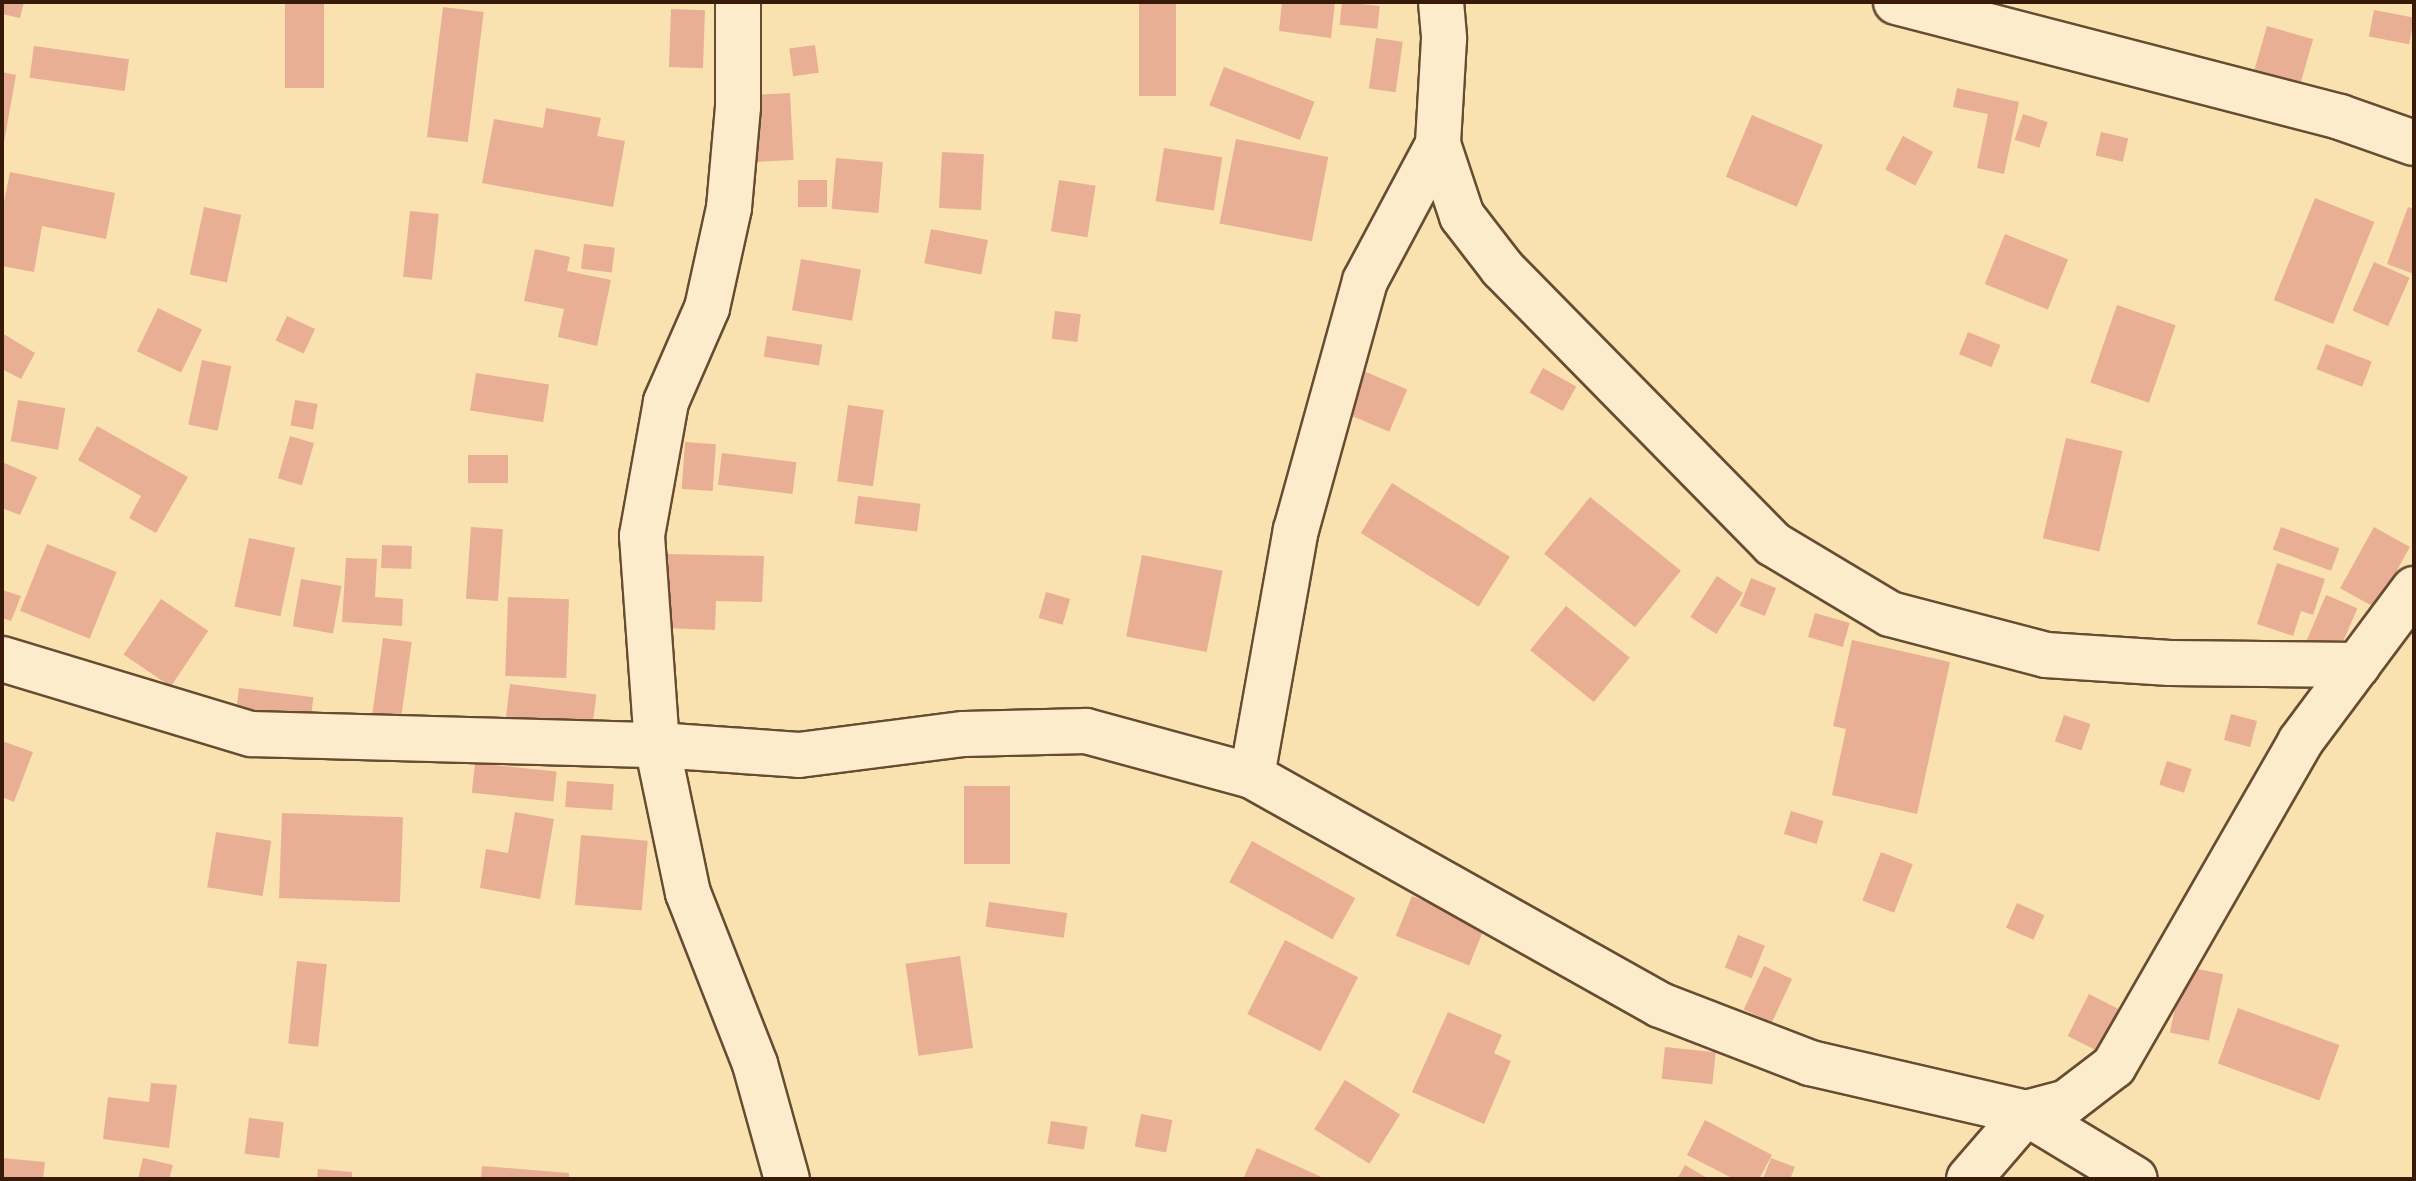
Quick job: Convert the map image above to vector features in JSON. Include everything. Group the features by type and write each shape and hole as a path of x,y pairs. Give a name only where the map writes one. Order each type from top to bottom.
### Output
{"street":[{"path":"738,2 738,107 729,208 707,308 666,402 642,536 657,745 688,893 755,1064 787,1179"},
{"path":"1441,2 1444,39 1438,144 1462,216 1502,268 1773,544 1890,614 2046,655 2170,663 2358,665"},
{"path":"1896,2 2340,117 2414,143"},
{"path":"1252,776 1296,530 1365,281 1438,144"},
{"path":"1969,1179 2026,1113 2067,1102 2114,1066 2300,742 2414,589"},
{"path":"2,659 251,734 657,745 799,755 964,734 1086,731 1252,776 1660,1005 1810,1063 2026,1113 2135,1179"}],"building":[{"path":"2,2 24,2 20,18 2,14"},
{"path":"285,2 324,2 324,88 285,88"},
{"path":"1139,2 1176,2 1176,96 1139,96"},
{"path":"1282,2 1335,2 1331,38 1279,31"},
{"path":"1342,2 1380,6 1377,29 1340,25"},
{"path":"443,7 484,12 468,142 427,137"},
{"path":"671,9 705,10 703,68 669,67"},
{"path":"2374,10 2414,18 2409,44 2369,37"},
{"path":"2267,26 2313,39 2298,92 2252,79"},
{"path":"1376,38 1403,42 1396,92 1369,89"},
{"path":"815,45 819,73 793,76 789,49"},
{"path":"34,46 129,59 125,91 30,78"},
{"path":"1224,67 1315,102 1300,140 1209,105"},
{"path":"2,72 16,75 4,142 2,142"},
{"path":"1957,88 2019,102 2004,174 1977,168 1988,114 1953,107"},
{"path":"790,93 794,160 755,162 751,95"},
{"path":"546,108 601,118 597,136 625,141 613,207 482,183 494,119 543,128"},
{"path":"2023,114 2048,122 2039,148 2015,140"},
{"path":"1752,115 1823,145 1797,207 1726,177"},
{"path":"2101,132 2128,138 2123,162 2096,155"},
{"path":"1903,136 1933,152 1915,186 1885,170"},
{"path":"1236,139 1328,157 1312,241 1220,223"},
{"path":"1164,148 1222,157 1214,211 1156,201"},
{"path":"942,152 984,154 981,210 939,208"},
{"path":"836,158 883,162 878,213 832,209"},
{"path":"10,172 115,193 106,239 42,226 34,272 2,266 2,212"},
{"path":"798,180 827,180 827,207 798,207"},
{"path":"1059,180 1096,186 1087,237 1051,231"},
{"path":"2315,198 2374,222 2333,324 2274,300"},
{"path":"204,207 241,215 227,282 190,274"},
{"path":"2408,207 2414,209 2414,274 2387,264"},
{"path":"410,211 439,214 432,280 403,277"},
{"path":"931,229 988,240 981,274 924,263"},
{"path":"2005,234 2068,259 2048,310 1985,284"},
{"path":"584,244 615,248 612,273 581,269"},
{"path":"535,249 570,257 567,271 611,280 597,346 558,337 564,309 524,301"},
{"path":"801,259 861,270 852,321 792,310"},
{"path":"2374,262 2410,278 2388,326 2352,310"},
{"path":"2117,305 2176,325 2149,403 2090,383"},
{"path":"158,308 202,329 181,373 137,351"},
{"path":"1055,311 1081,314 1077,342 1052,339"},
{"path":"287,316 315,329 304,354 276,340"},
{"path":"1968,332 2000,345 1991,367 1959,354"},
{"path":"2,333 35,353 21,379 2,369"},
{"path":"767,336 822,345 819,366 764,357"},
{"path":"2326,344 2372,362 2362,387 2316,369"},
{"path":"202,360 231,366 218,431 188,425"},
{"path":"1352,366 1407,389 1389,432 1334,408"},
{"path":"1543,368 1576,386 1563,411 1529,392"},
{"path":"476,373 549,385 543,422 470,411"},
{"path":"18,400 65,408 58,450 11,441"},
{"path":"295,400 318,404 313,430 290,426"},
{"path":"848,405 884,410 873,486 837,481"},
{"path":"97,426 188,477 156,533 129,518 141,496 78,460"},
{"path":"290,436 314,443 302,485 278,478"},
{"path":"2066,438 2123,451 2099,551 2043,538"},
{"path":"685,442 716,444 713,491 682,489"},
{"path":"722,453 796,462 793,494 718,485"},
{"path":"468,455 508,455 508,483 468,483"},
{"path":"2,462 37,477 20,515 2,508"},
{"path":"1392,483 1510,557 1479,607 1361,533"},
{"path":"858,496 921,504 917,531 855,524"},
{"path":"1590,497 1681,571 1635,627 1544,554"},
{"path":"471,527 503,529 498,601 466,599"},
{"path":"2281,527 2339,548 2331,571 2273,550"},
{"path":"2374,527 2410,547 2376,608 2340,588"},
{"path":"249,538 295,548 280,616 234,606"},
{"path":"47,544 117,572 90,639 20,611"},
{"path":"382,545 412,546 411,569 381,568"},
{"path":"667,554 764,556 762,602 716,601 715,630 665,628"},
{"path":"1142,555 1222,571 1207,652 1126,636"},
{"path":"346,558 377,559 375,597 403,599 402,626 342,622"},
{"path":"2277,563 2325,579 2313,615 2301,611 2293,636 2257,624"},
{"path":"1717,576 1743,593 1716,634 1690,617"},
{"path":"1751,578 1776,588 1765,616 1740,606"},
{"path":"301,579 341,586 333,633 293,626"},
{"path":"2,590 21,596 11,621 2,618"},
{"path":"1046,592 1070,599 1063,625 1039,618"},
{"path":"2326,595 2357,608 2337,656 2306,643"},
{"path":"508,597 569,599 566,678 505,676"},
{"path":"161,599 208,631 171,686 124,655"},
{"path":"1566,606 1630,658 1594,702 1530,650"},
{"path":"1815,613 1850,623 1843,647 1808,637"},
{"path":"383,638 412,642 400,727 371,723"},
{"path":"1852,640 1950,662 1917,814 1832,795 1846,729 1833,726"},
{"path":"510,684 596,695 591,738 505,728"},
{"path":"239,688 313,697 309,734 234,725"},
{"path":"2231,714 2257,721 2250,747 2224,740"},
{"path":"2064,715 2090,724 2081,751 2055,741"},
{"path":"2,741 33,752 14,802 2,797"},
{"path":"2167,761 2192,769 2184,793 2159,785"},
{"path":"475,763 557,772 553,801 472,793"},
{"path":"567,781 614,784 612,810 565,807"},
{"path":"964,786 1010,786 1010,864 964,864"},
{"path":"1791,811 1824,821 1816,844 1784,834"},
{"path":"515,812 554,819 540,899 480,888 486,849 508,853"},
{"path":"282,813 403,817 400,902 279,898"},
{"path":"216,832 271,841 263,896 207,887"},
{"path":"581,835 648,841 642,911 575,905"},
{"path":"1252,841 1355,898 1332,939 1229,882"},
{"path":"1881,852 1913,864 1894,913 1862,901"},
{"path":"1412,896 1485,926 1469,965 1396,936"},
{"path":"989,902 1067,913 1064,938 986,927"},
{"path":"2017,903 2044,915 2033,940 2006,928"},
{"path":"1738,935 1765,946 1752,978 1725,967"},
{"path":"1285,940 1358,977 1320,1051 1247,1014"},
{"path":"960,956 973,1048 918,1056 906,964"},
{"path":"297,961 327,964 318,1047 288,1044"},
{"path":"1764,966 1792,979 1772,1023 1744,1010"},
{"path":"2184,966 2223,974 2209,1041 2170,1033"},
{"path":"2089,994 2118,1009 2097,1051 2068,1036"},
{"path":"2238,1008 2339,1045 2319,1100 2218,1063"},
{"path":"1448,1012 1502,1035 1494,1053 1511,1061 1484,1124 1412,1092"},
{"path":"1665,1047 1716,1052 1712,1084 1662,1079"},
{"path":"1345,1080 1400,1114 1369,1164 1314,1129"},
{"path":"151,1083 177,1085 169,1148 103,1139 108,1097 149,1102"},
{"path":"1141,1114 1172,1120 1166,1152 1135,1146"},
{"path":"249,1118 284,1122 279,1158 245,1154"},
{"path":"1705,1120 1772,1155 1759,1179 1734,1179 1687,1155"},
{"path":"1051,1121 1088,1127 1084,1150 1047,1144"},
{"path":"1257,1148 1326,1179 1243,1179"},
{"path":"2,1158 45,1162 43,1179 2,1179"},
{"path":"143,1158 173,1165 169,1179 138,1179"},
{"path":"1771,1158 1795,1167 1790,1179 1763,1179"},
{"path":"1685,1165 1709,1179 1677,1179"},
{"path":"482,1166 569,1173 569,1179 481,1179"},
{"path":"318,1169 352,1172 352,1179 317,1179"}]}
